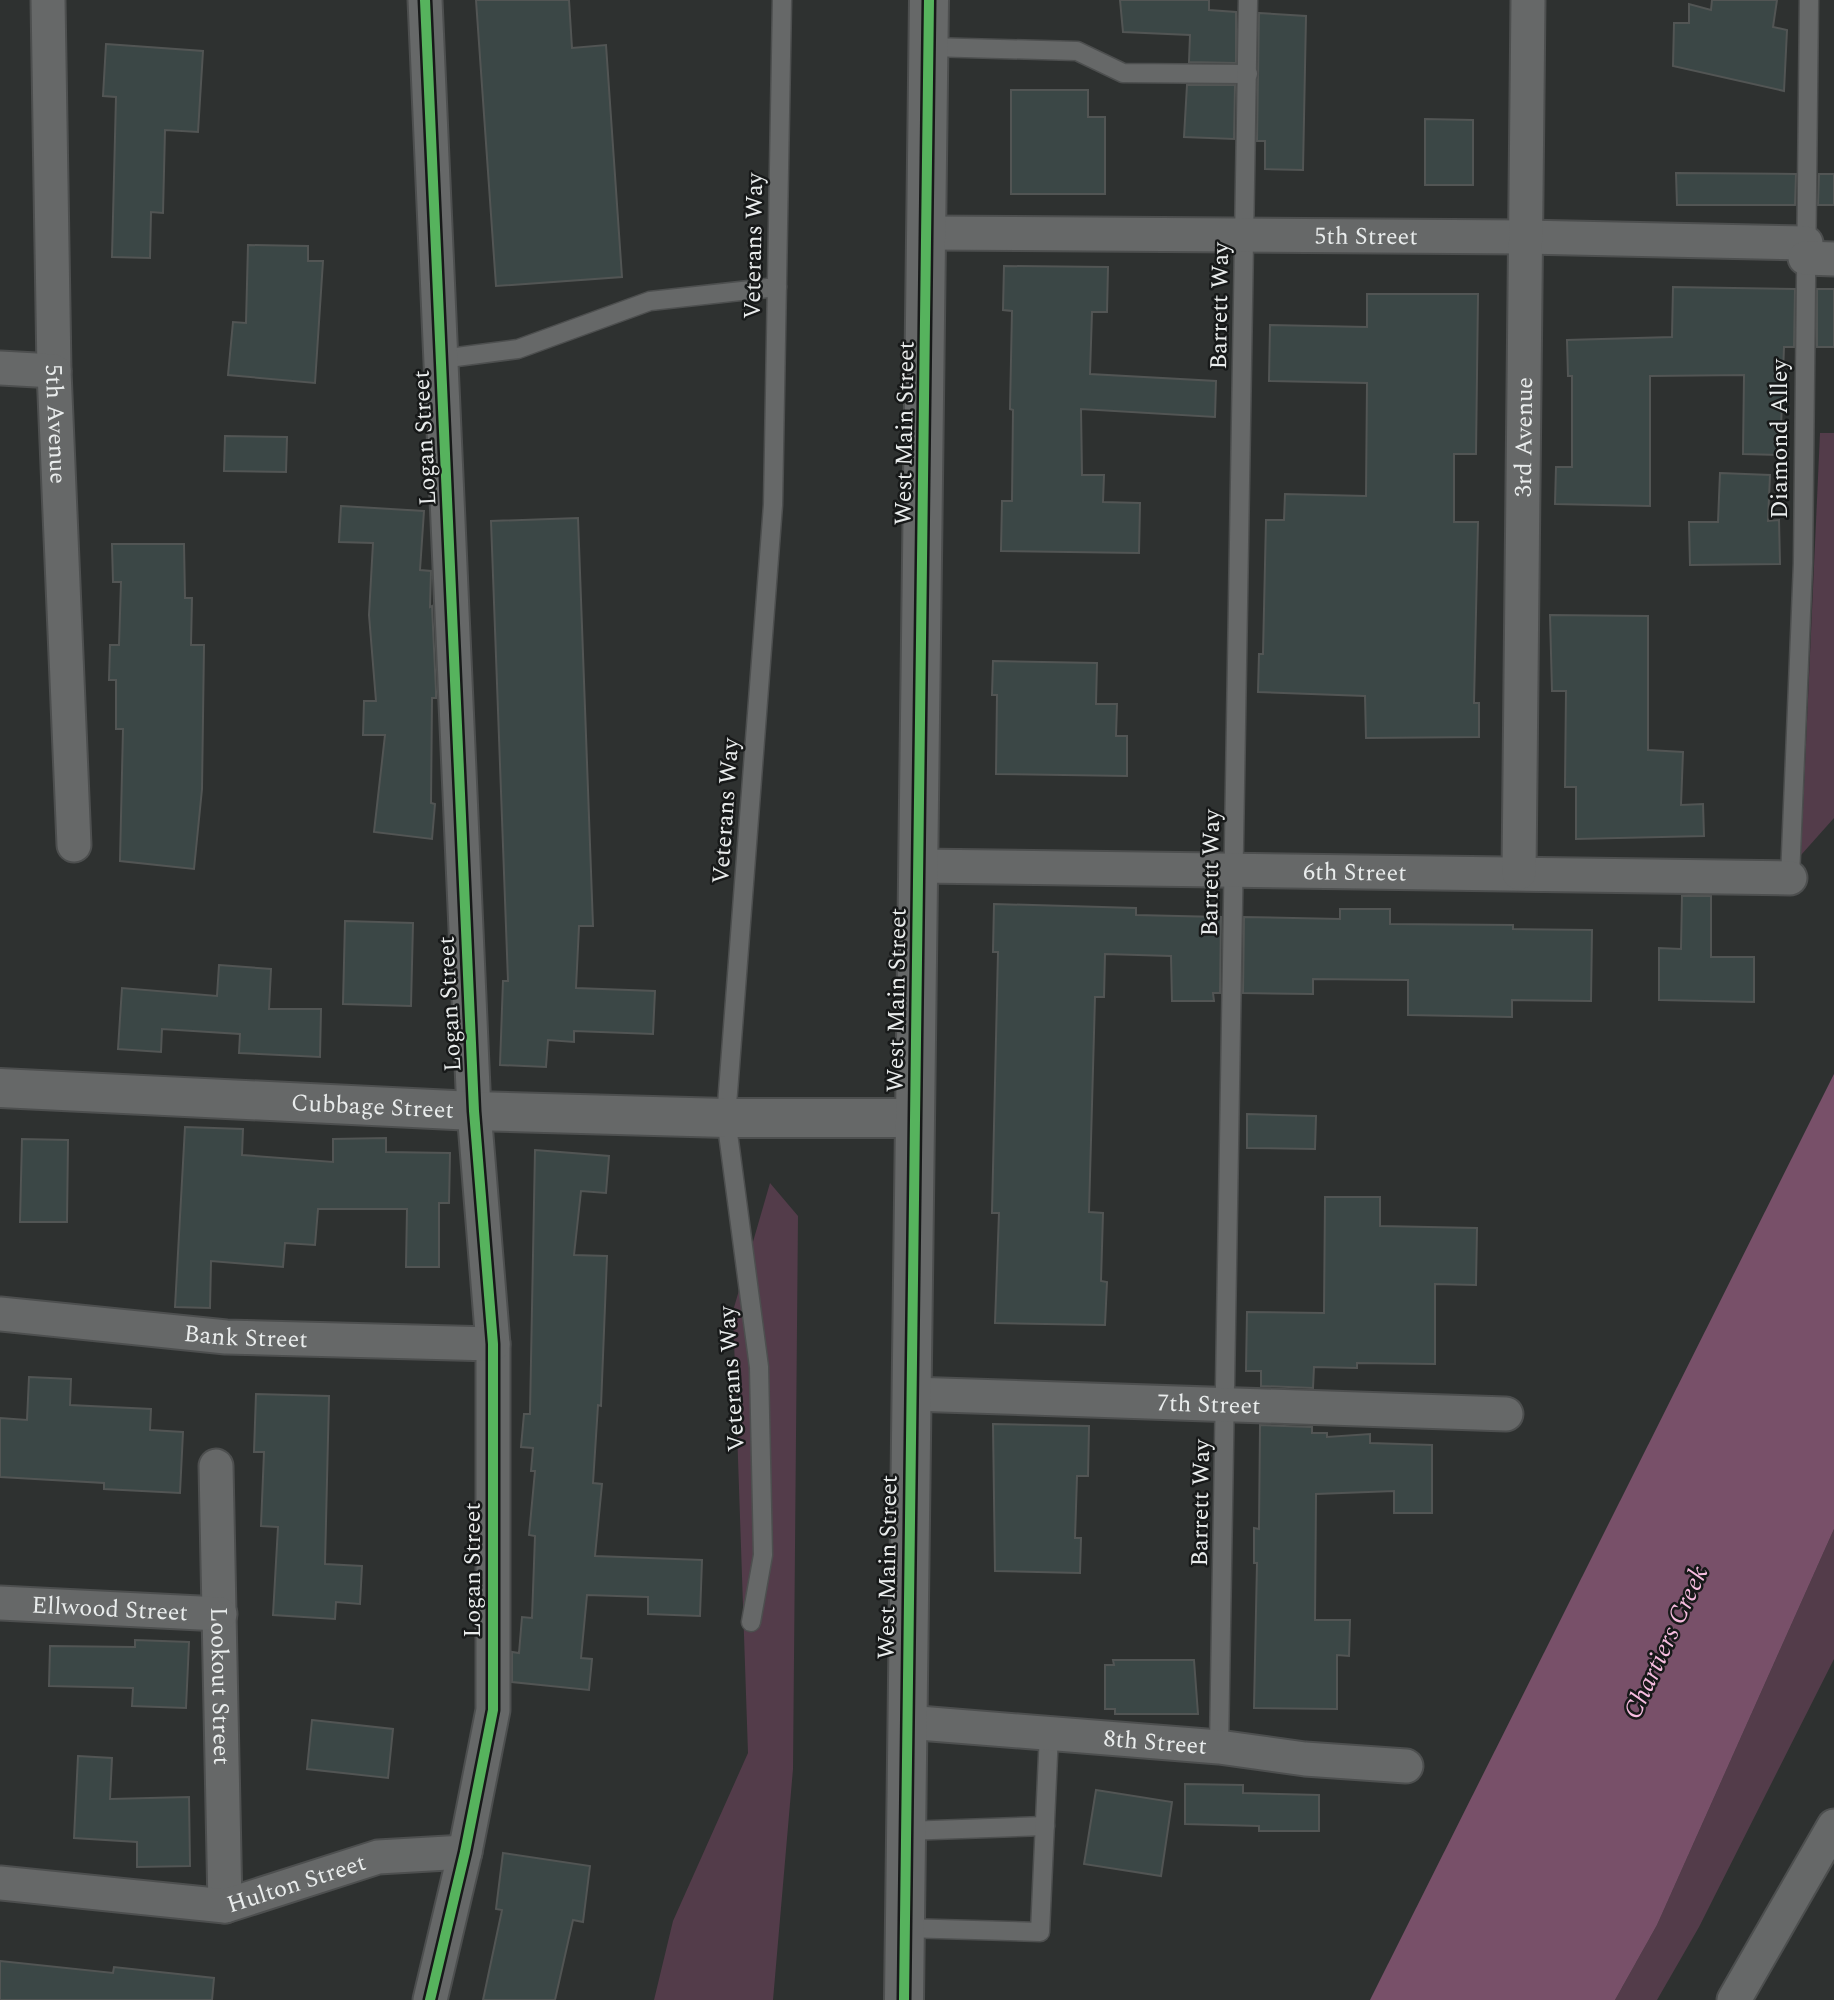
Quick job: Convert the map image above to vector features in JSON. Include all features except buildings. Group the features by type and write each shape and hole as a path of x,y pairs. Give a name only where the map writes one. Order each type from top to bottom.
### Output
{"main road":[{"name":"West Main Street","path":"904,2000 929,0"},
{"name":"Cubbage Street","path":"0,1088 474,1111 726,1118 914,1118"}],"street":[{"name":"5th Avenue","path":"48,0 54,370 74,845"},
{"name":"Logan Street","path":"425,0 474,1111 494,1344 494,1710 465,1852 430,2000"},
{"name":"3rd Avenue","path":"1519,873 1528,0"},
{"name":"5th Street","path":"927,233 1525,237 1815,253"},
{"path":"0,368 54,370"},
{"name":"6th Street","path":"919,866 1790,878"},
{"name":"Bank Street","path":"0,1314 226,1337 494,1344"},
{"name":"7th Street","path":"911,1394 1506,1414"},
{"name":"Lookout Street","path":"216,1466 225,1906"},
{"name":"Ellwood Street","path":"0,1603 220,1614"},
{"name":"8th Street","path":"906,1722 1219,1747 1305,1759 1406,1766"},
{"path":"1734,2000 1834,1826"},
{"name":"Hulton Street","path":"0,1883 225,1906 378,1857 465,1852"}],"lane":[{"name":"Veterans Way","path":"751,1622 763,1555 759,1367 726,1118 773,505 782,0"},
{"name":"Barrett Way","path":"1219,1747 1227,1403 1248,0"},
{"name":"Diamond Alley","path":"1790,878 1815,253 1809,0"},
{"path":"929,47 1077,51 1123,73 1248,74"},
{"path":"441,359 518,349 650,301 776,288"},
{"path":"904,1928 1040,1933 1049,1733"},
{"path":"905,1831 1045,1826"}],"shaded area":[{"path":"1820,433 1834,433 1834,818 1801,855"},
{"path":"770,1183 798,1216 793,1769 773,2000 654,2000 673,1921 748,1753 733,1311"},
{"path":"1834,1529 1834,1659 1699,1927 1657,2000 1615,2000 1657,1925"}],"water":[{"name":"Chartiers Creek","path":"1834,1074 1834,1529 1657,1925 1615,2000 1370,2000"}],"cycle path":[{"path":"425,0 474,1111 493,1344 493,1710 465,1852 430,2000"},
{"path":"904,2000 929,0"}]}
